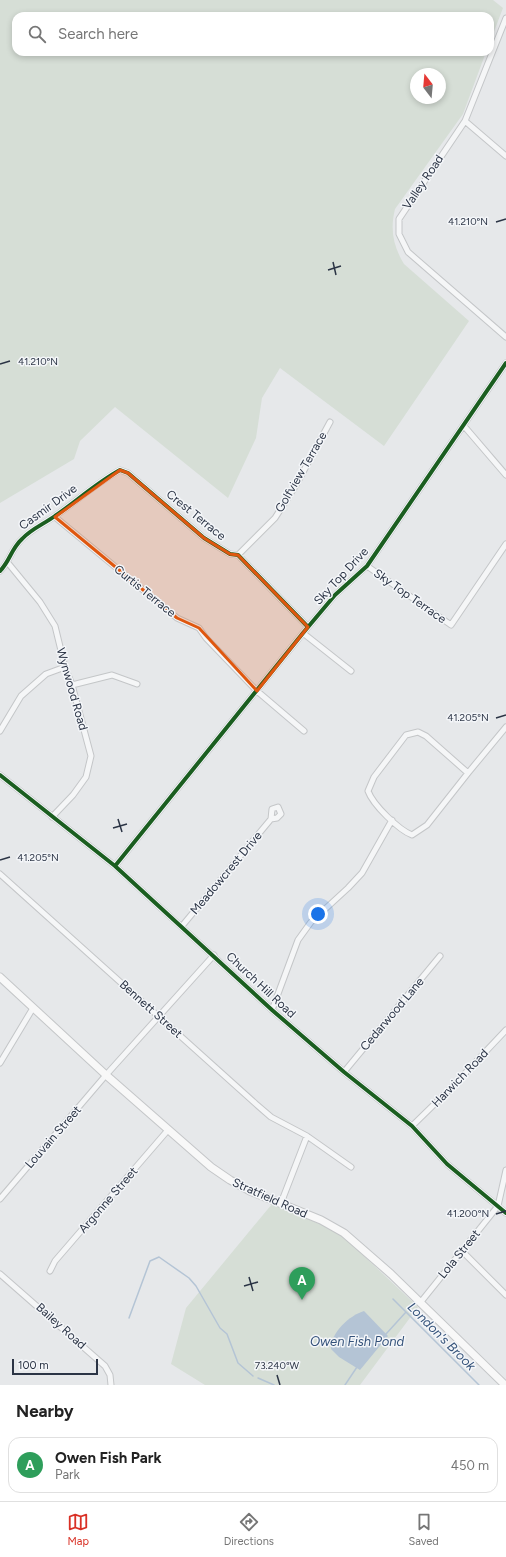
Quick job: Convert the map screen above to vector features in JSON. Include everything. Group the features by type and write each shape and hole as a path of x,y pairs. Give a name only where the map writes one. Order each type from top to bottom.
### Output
{"main road":[{"name":"Stratfield Road","path":"0,977 168,1130 230,1180 280,1204 321,1220 344,1233 391,1274 504,1385"}],"street":[{"name":"Valley Road","path":"494,48 506,18"},
{"name":"Valley Road","path":"491,56 465,121 399,219 399,234 408,252 506,337"},
{"path":"465,121 506,156"},
{"name":"Sky Top Drive","path":"115,866 308,627 335,595 367,566 506,363"},
{"name":"Golfview Terrace","path":"238,555 275,518 296,485 330,422"},
{"path":"464,426 506,475"},
{"name":"Crest Terrace","path":"120,470 128,473 204,538 230,554 238,555 308,627"},
{"name":"Casmir Drive","path":"0,571 8,563 10,553 23,538 55,517 105,478 120,470"},
{"name":"Curtis Terrace","path":"55,517 177,618 198,628 257,691 304,731"},
{"name":"Sky Top Terrace","path":"367,566 451,625 506,544"},
{"name":"Wynwood Road","path":"8,563 40,602 55,626 65,667 72,685 91,756 86,777 74,794 52,817"},
{"path":"303,633 351,671"},
{"path":"0,731 21,696 46,674 65,667"},
{"path":"72,685 112,675 137,684"},
{"path":"468,773 418,732 406,735 374,777 368,791 370,798 406,833 412,835 419,832 428,825 506,727"},
{"name":"Church Hill Road","path":"0,775 115,866 214,955 272,1010 344,1072 412,1126 447,1164 506,1213"},
{"name":"Meadowcrest Drive","path":"182,926 270,820"},
{"path":"272,1010 298,940 311,922 362,873 392,820"},
{"name":"Bennett Street","path":"0,874 271,1117 307,1136 351,1167"},
{"name":"Louvain Street","path":"0,1199 106,1075 214,955"},
{"name":"Cedarwood Lane","path":"344,1072 440,956"},
{"path":"0,1063 33,1008"},
{"name":"Harwich Road","path":"412,1126 455,1084 506,1030"},
{"name":"Argonne Street","path":"50,1271 55,1261 168,1130"},
{"path":"280,1204 307,1136"},
{"path":"498,1206 506,1170"},
{"name":"Lola Street","path":"420,1303 498,1206"},
{"path":"462,1251 506,1295"},
{"name":"Bailey Road","path":"0,1274 105,1366 110,1375 111,1385"}],"highlighted area":[{"path":"120,470 128,473 204,538 230,554 238,555 308,627 257,691 199,628 177,618 55,517"}],"shaded area":[{"path":"0,0 493,0 503,8 494,32 494,12 12,12 12,56 485,56 463,114 395,209 393,224 395,244 404,264 469,321 384,446 280,368 262,398 256,438 228,498 115,407 80,441 74,459 0,503"},
{"path":"272,1204 334,1230 347,1240 418,1307 360,1385 205,1385 171,1364 186,1308"}],"water":[{"name":"Owen Fish Pond","path":"364,1311 388,1336 360,1370 339,1357 331,1349 337,1331 353,1316"}],"waterway":[{"path":"129,1318 150,1261 159,1257 189,1278 196,1286 220,1328 227,1334 238,1363 253,1376"},
{"name":"London's Brook","path":"393,1299 479,1385"},
{"path":"386,1334 406,1312"},
{"path":"345,1385 357,1367"},
{"path":"258,1378 274,1385"}],"cycle path":[{"path":"115,866 303,633 335,595 367,566 506,363"},
{"path":"0,571 18,543 33,529 51,519 120,470 128,473 204,538 230,554 238,555 308,627"},
{"path":"0,775 115,866 272,1010 344,1072 412,1126 447,1164 506,1213"}],"place":[{"name":"Owen Fish Park","path":"302,1300"}]}
